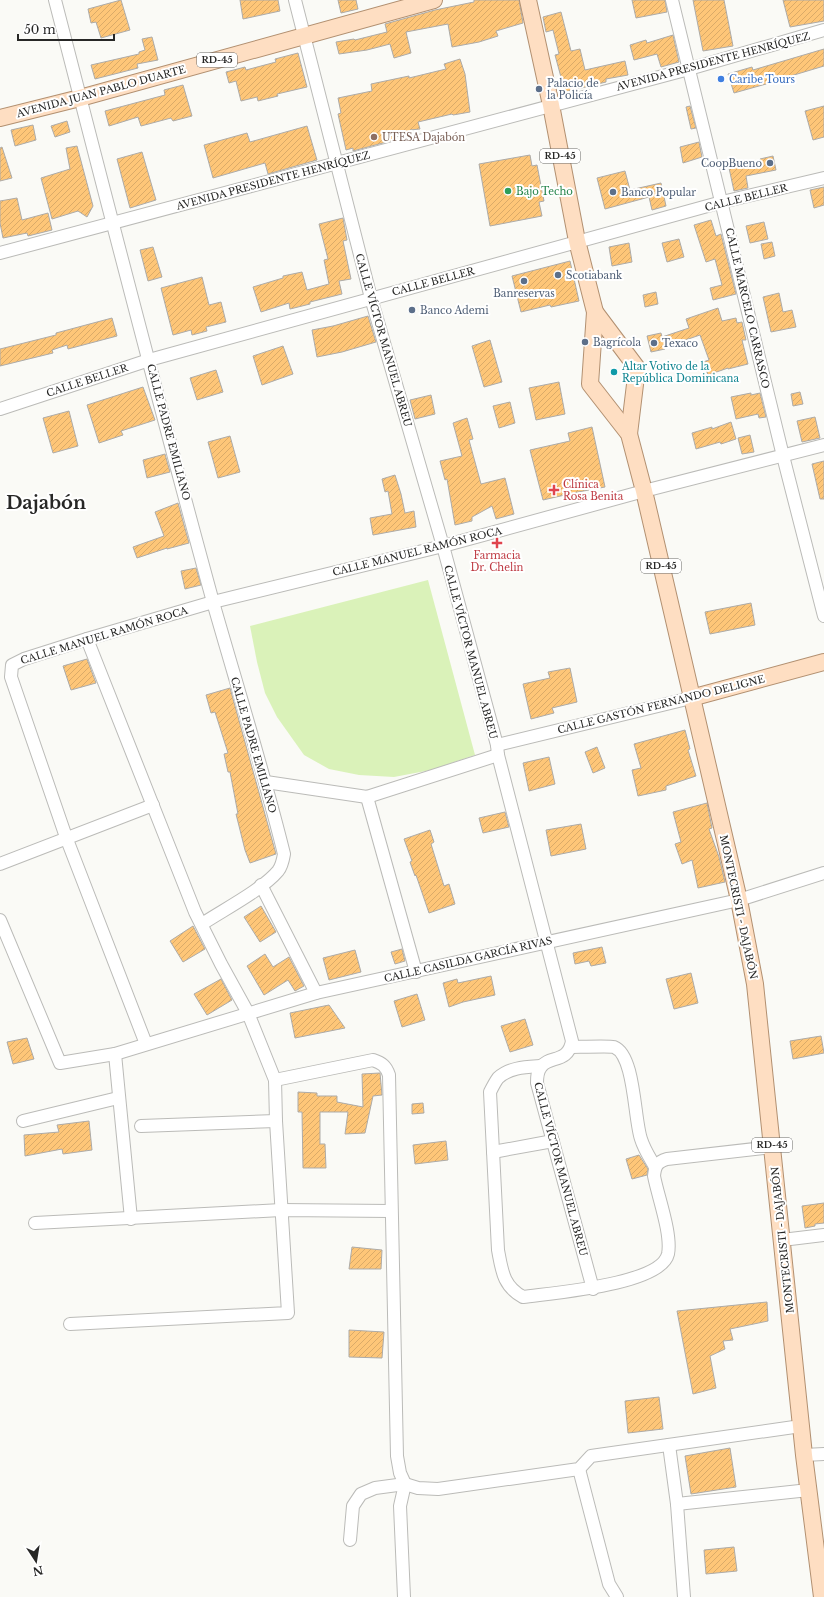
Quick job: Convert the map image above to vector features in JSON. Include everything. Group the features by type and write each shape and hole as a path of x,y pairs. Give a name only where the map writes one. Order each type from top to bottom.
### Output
{"main road":[{"name":"AVENIDA JUAN PABLO DUARTE","path":"0,118 80,98 434,0"},
{"name":"RD-45","path":"528,0 551,105 577,241 595,312 590,384 629,434"},
{"name":"RD-45","path":"595,312 638,368 629,434 644,491 691,698"},
{"name":"CALLE GASTÓN FERNANDO DELIGNE","path":"691,698 824,662"},
{"name":"MONTECRISTI - DAJABÓN","path":"691,698 739,900 755,984 804,1456 822,1597"}],"street":[{"name":"CALLE PADRE EMILIANO","path":"55,0 112,224 214,602 266,782 284,854 282,864 278,871 261,886"},
{"name":"CALLE VÍCTOR MANUEL ABREU","path":"295,0 371,298 443,546 572,1041 570,1049 564,1055 542,1066 538,1072 537,1083 593,1288"},
{"name":"CALLE MARCELO CARRASCO","path":"672,0 783,456 824,616"},
{"name":"AVENIDA PRESIDENTE HENRÍQUEZ","path":"0,253 689,69 824,30"},
{"name":"CALLE BELLER","path":"0,409 149,360 577,241 722,202 824,178"},
{"name":"CALLE MANUEL RAMÓN ROCA","path":"66,837 11,677 12,665 24,659 87,639 214,602 443,546 644,491 824,445"},
{"path":"70,1324 288,1314 276,1121 275,1080 248,1013 195,912 87,639"},
{"name":"CALLE GASTÓN FERNANDO DELIGNE","path":"367,797 497,750 691,698"},
{"path":"266,782 367,797 416,972"},
{"path":"0,864 66,837 153,805"},
{"path":"66,837 146,1044"},
{"name":"CALLE CASILDA GARCÍA RIVAS","path":"0,920 60,1063 115,1054 316,993 739,900 824,873"},
{"path":"202,924 261,886 316,993"},
{"path":"542,1066 520,1067 509,1071 498,1078 490,1092 498,1250 503,1276 513,1291 523,1297 593,1288 640,1276 658,1268 667,1256 669,1242 654,1176 655,1167 641,1139 636,1103 626,1060 622,1052 613,1047 571,1047"},
{"path":"115,1054 118,1098 131,1219"},
{"path":"275,1080 373,1060 383,1064 389,1075 397,1456 400,1474 405,1484 400,1506 404,1597"},
{"path":"23,1121 118,1098"},
{"path":"141,1126 276,1121"},
{"path":"493,1152 553,1141"},
{"path":"655,1167 660,1161 667,1159 772,1147"},
{"path":"34,1223 282,1210 391,1211"},
{"path":"782,1240 824,1235"},
{"path":"350,1540 353,1506 361,1494 375,1488 405,1484 418,1488 438,1489 579,1469 591,1456 801,1426"},
{"path":"669,1445 677,1504 684,1597"},
{"path":"804,1456 824,1454"},
{"path":"579,1469 609,1584 617,1597"},
{"path":"677,1504 809,1490"}],"green space":[{"path":"428,580 475,755 431,770 394,777 359,775 329,769 304,755 277,717 265,693 250,626"}],"building":[{"path":"121,0 130,30 101,38 96,22 91,23 88,9"},
{"path":"240,0 278,0 280,11 243,19"},
{"path":"338,0 356,0 358,9 341,13"},
{"path":"474,0 519,0 523,23 496,31 498,36 479,42 452,47 448,24 406,32 411,53 394,58 390,44 367,50 339,54 336,42 355,40 387,32 385,24 435,10 474,2"},
{"path":"632,0 665,0 667,12 636,18"},
{"path":"693,0 724,0 733,46 703,51"},
{"path":"783,0 824,0 824,21 790,27"},
{"path":"561,12 571,51 580,49 585,70 625,61 628,75 606,79 606,82 565,92 555,55 559,54 553,30 546,32 543,17"},
{"path":"673,35 679,62 661,67 657,54 634,60 630,45 646,40 647,43"},
{"path":"152,37 158,60 137,64 138,68 95,79 91,65 139,54 139,52 145,50 142,39"},
{"path":"824,49 824,66 734,93 728,74 752,67 753,70"},
{"path":"298,53 307,87 277,94 278,96 258,101 257,97 241,101 236,81 229,83 226,72 245,67 246,70 276,62 275,59"},
{"path":"460,59 465,74 470,112 452,114 418,122 420,129 410,130 411,134 393,137 394,140 353,151 353,148 346,150 338,114 341,113 338,98 372,91 371,84 409,76 409,78 446,69 444,64"},
{"path":"183,85 192,116 173,121 171,118 141,126 138,117 109,126 105,111 165,95 164,90"},
{"path":"690,106 696,128 691,129 686,107"},
{"path":"824,106 824,137 813,140 805,111"},
{"path":"67,121 70,132 55,137 51,126"},
{"path":"33,125 36,140 15,146 11,130"},
{"path":"307,126 317,160 268,174 265,163 213,178 204,145 247,133 250,142"},
{"path":"699,142 702,157 683,163 680,147"},
{"path":"77,146 93,206 87,217 78,211 52,219 41,178 70,169 66,148"},
{"path":"2,147 12,178 0,181 0,148"},
{"path":"142,152 156,200 130,208 117,159"},
{"path":"530,155 532,166 537,165 544,201 539,202 542,216 490,226 479,164"},
{"path":"773,156 776,170 746,176 748,188 734,191 729,168 760,161 760,159"},
{"path":"625,171 630,190 661,183 666,206 652,210 649,197 605,209 597,178"},
{"path":"824,187 824,205 814,208 810,190"},
{"path":"17,198 22,220 48,213 52,230 28,236 27,233 3,238 0,223 0,201"},
{"path":"343,218 347,240 343,241 351,279 339,281 342,294 290,309 289,303 261,312 253,287 283,278 283,276 302,272 307,290 329,284 324,260 328,259 319,224"},
{"path":"711,220 716,236 721,234 736,294 713,300 710,288 722,285 715,259 706,262 694,225"},
{"path":"764,222 768,239 750,243 746,226"},
{"path":"679,239 684,257 667,262 662,243"},
{"path":"772,242 775,256 764,259 761,244"},
{"path":"629,243 632,262 612,266 609,247"},
{"path":"153,247 162,277 148,281 140,250"},
{"path":"570,261 579,301 551,307 550,305 521,312 512,276"},
{"path":"202,277 209,305 221,302 226,322 206,327 207,331 192,335 191,330 173,335 161,288"},
{"path":"656,292 658,304 645,307 643,295"},
{"path":"779,293 783,312 792,310 796,327 771,332 763,297"},
{"path":"718,308 722,321 736,318 737,323 742,322 746,340 742,340 748,364 728,368 708,375 703,362 709,360 700,335 665,347 665,349 651,352 647,336 661,333 662,337 689,328 686,319"},
{"path":"368,316 376,342 342,352 317,357 312,330 333,326"},
{"path":"112,318 117,336 68,349 67,345 52,350 53,353 0,366 0,349 56,335 56,333"},
{"path":"490,340 502,382 484,387 472,346"},
{"path":"283,346 293,374 262,385 253,356"},
{"path":"216,370 223,392 197,400 190,378"},
{"path":"559,382 565,414 536,420 529,388"},
{"path":"143,387 155,420 121,431 123,435 99,443 87,405"},
{"path":"800,392 803,404 793,406 791,394"},
{"path":"751,393 751,395 760,393 766,417 759,418 758,414 736,419 731,397"},
{"path":"431,395 435,414 415,419 410,400"},
{"path":"510,402 515,423 499,428 493,406"},
{"path":"69,411 78,446 53,453 43,418"},
{"path":"815,417 820,438 802,442 797,421"},
{"path":"467,418 473,439 469,440 481,484 505,478 514,514 496,519 492,506 472,517 472,521 455,525 447,479 445,480 440,461 462,456 453,423"},
{"path":"731,422 736,439 721,444 720,442 696,449 692,433 712,427 712,429"},
{"path":"592,427 605,487 543,500 530,450 570,441 568,433"},
{"path":"750,435 754,452 742,454 738,438"},
{"path":"230,436 240,472 218,478 208,442"},
{"path":"165,454 170,472 147,478 143,460"},
{"path":"824,461 824,499 820,499 812,464"},
{"path":"395,475 405,513 414,511 416,527 373,535 370,518 392,514 388,491 385,492 382,479"},
{"path":"178,503 189,543 167,548 137,558 133,547 164,536 155,512"},
{"path":"196,568 201,585 185,589 181,571"},
{"path":"751,603 755,625 710,634 705,612"},
{"path":"87,659 96,683 71,690 63,666"},
{"path":"570,668 577,702 552,708 554,713 531,719 523,684 550,678 548,672"},
{"path":"230,688 276,854 250,863 245,850 236,814 238,814 230,772 228,772 224,754 228,753 215,712 211,713 206,695"},
{"path":"685,730 690,749 688,750 696,776 666,786 666,790 638,796 632,770 641,768 634,744"},
{"path":"597,747 605,768 593,773 585,752"},
{"path":"549,757 555,784 529,791 523,763"},
{"path":"707,803 712,828 709,829 719,857 725,882 698,888 692,860 682,864 675,844 681,842 673,812"},
{"path":"505,812 509,827 483,833 479,818"},
{"path":"581,824 586,849 551,856 546,830"},
{"path":"430,830 434,842 431,844 444,886 449,884 455,904 429,913 410,862 412,861 404,839"},
{"path":"261,906 276,932 260,942 244,917"},
{"path":"193,926 205,949 183,962 170,941"},
{"path":"602,947 606,963 591,966 589,961 575,964 573,953"},
{"path":"402,949 405,961 395,964 391,952"},
{"path":"355,950 361,972 329,980 323,958"},
{"path":"265,954 273,967 289,957 304,986 295,991 288,980 264,995 247,966"},
{"path":"691,973 698,1003 674,1009 666,979"},
{"path":"491,976 495,995 463,1002 449,1007 443,983 457,979 458,983"},
{"path":"221,979 232,1000 207,1015 194,994"},
{"path":"417,994 425,1020 402,1027 394,1001"},
{"path":"329,1005 345,1028 295,1038 290,1013"},
{"path":"525,1019 533,1045 510,1052 501,1026"},
{"path":"821,1036 824,1053 793,1059 790,1041"},
{"path":"27,1038 34,1059 13,1064 7,1042"},
{"path":"380,1073 382,1095 373,1096 365,1133 345,1134 348,1112 320,1112 320,1144 325,1144 326,1168 303,1168 302,1112 298,1112 298,1092 317,1093 317,1096 337,1096 337,1102 363,1107 362,1074"},
{"path":"423,1103 424,1113 412,1114 412,1104"},
{"path":"89,1121 92,1150 63,1154 62,1149 25,1156 24,1135 59,1132 57,1125"},
{"path":"446,1141 448,1160 415,1164 413,1145"},
{"path":"639,1155 648,1169 647,1175 632,1179 626,1159"},
{"path":"824,1203 824,1223 815,1224 815,1226 805,1228 802,1206"},
{"path":"352,1247 382,1250 381,1269 349,1269"},
{"path":"767,1302 768,1321 730,1329 733,1340 723,1341 725,1349 710,1356 716,1388 693,1394 677,1311"},
{"path":"349,1330 384,1332 382,1358 349,1357"},
{"path":"659,1397 663,1429 628,1433 625,1401"},
{"path":"730,1448 736,1487 691,1494 685,1456"},
{"path":"734,1547 737,1571 706,1574 704,1550"}],"place":[{"name":"Caribe Tours","path":"721,79"},
{"name":"Palacio de la Policía","path":"539,89"},
{"name":"UTESA Dajabón","path":"374,137"},
{"name":"CoopBueno","path":"770,163"},
{"name":"Bajo Techo","path":"508,191"},
{"name":"Banco Popular","path":"613,192"},
{"name":"Scotiabank","path":"558,275"},
{"name":"Banreservas","path":"524,281"},
{"name":"Banco Ademi","path":"412,310"},
{"name":"Bagrícola","path":"585,342"},
{"name":"Texaco","path":"654,343"},
{"name":"Altar Votivo de la República Dominicana","path":"614,372"},
{"name":"Clínica Rosa Benita","path":"554,490"},
{"name":"Farmacia Dr. Chelin","path":"497,543"}],"district":[{"name":"Dajabón","path":"46,503"}]}
